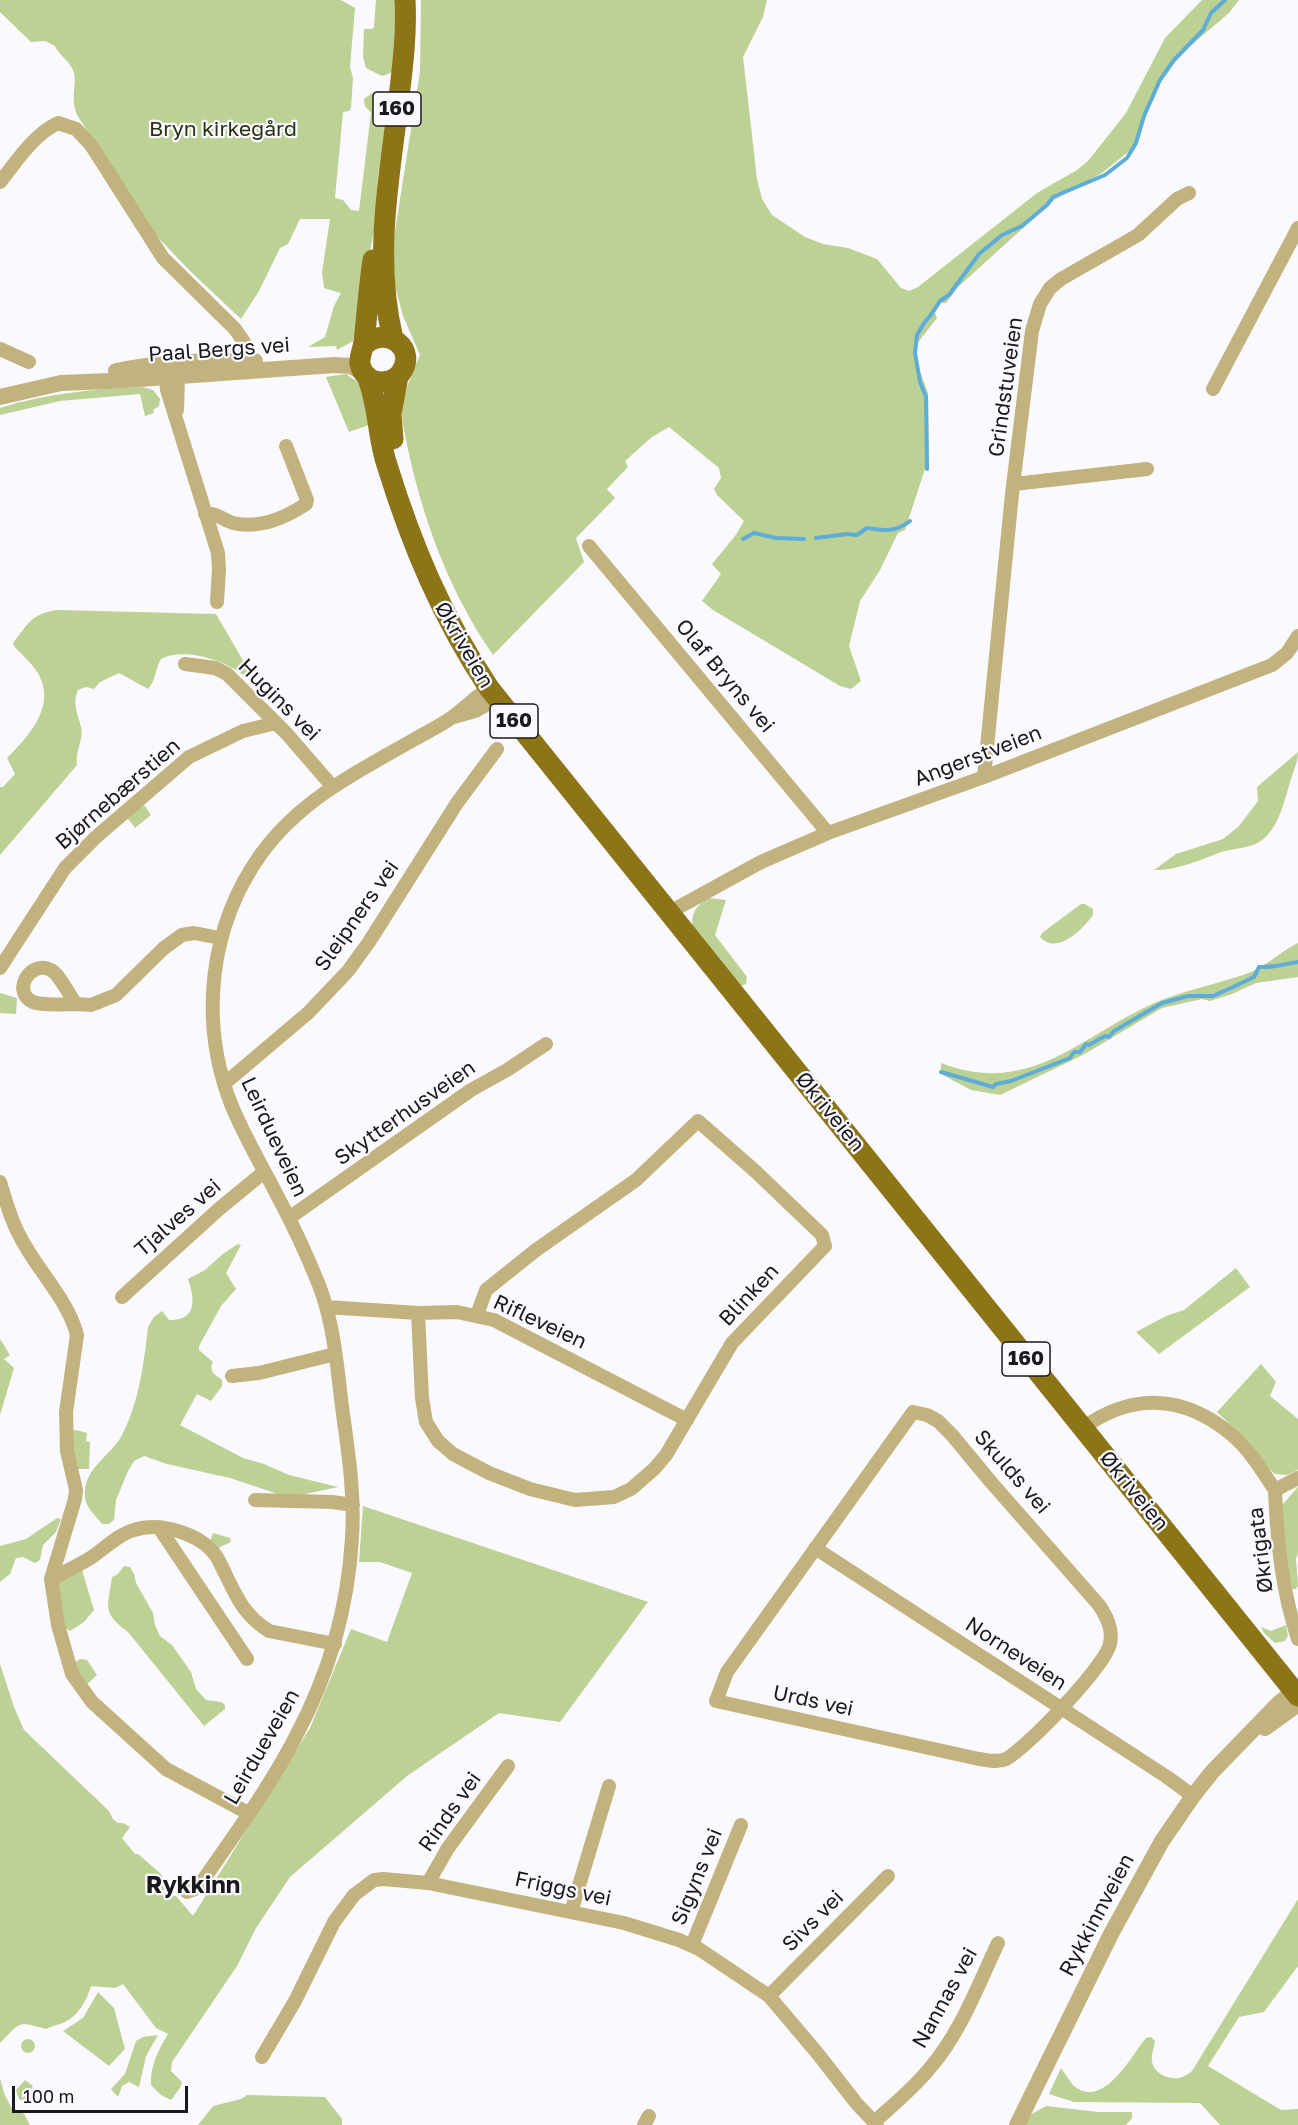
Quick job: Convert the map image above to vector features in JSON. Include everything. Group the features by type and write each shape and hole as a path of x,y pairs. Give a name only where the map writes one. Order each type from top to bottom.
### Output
{"main road":[{"name":"160","path":"366,375 360,362 372,271 384,217 403,54 405,0"},
{"name":"160","path":"384,217 384,294 393,339 405,353 404,366 398,376"},
{"path":"363,348 369,340 377,337 393,339"},
{"path":"366,375 374,381 382,382 391,381 398,376"},
{"name":"Økriveien","path":"366,375 373,391 386,462 417,555 445,617 493,693 1296,1697"},
{"name":"Økriveien","path":"398,376 391,420 400,505"}],"street":[{"path":"0,182 46,129 58,123 76,129 91,145 163,258 235,329 244,342 249,366"},
{"name":"Grindstuveien","path":"984,777 1032,331 1040,304 1050,288 1061,279 1138,235 1177,199 1189,193"},
{"path":"1213,389 1298,228"},
{"name":"Paal Bergs vei","path":"0,397 108,372 171,372 249,366 349,353 363,348"},
{"path":"0,349 29,362"},
{"name":"Paal Bergs vei","path":"249,366 351,366 366,375"},
{"path":"171,372 167,390 218,553 217,602"},
{"path":"205,514 211,513 232,523 260,524 296,511 306,504 307,500 286,446"},
{"name":"Grindstuveien","path":"1014,484 1147,469"},
{"name":"Olaf Bryns vei","path":"589,546 828,833"},
{"name":"Angerstveien","path":"668,913 761,862 828,833 984,777 1272,665 1287,653 1298,636"},
{"name":"Hugins vei","path":"184,664 215,668 226,674 276,723 332,786"},
{"name":"Leirdueveien","path":"187,1892 198,1888 249,1813 294,1740 317,1693 335,1644 347,1582 352,1538 353,1505 350,1467 335,1354 326,1307 315,1275 289,1218 232,1107 216,1050 213,982 220,938 241,886 264,850 299,812 332,786 452,718 469,702 493,693"},
{"name":"Bjørnebærstien","path":"0,968 65,868 104,830 189,757 243,731 276,723"},
{"name":"Sleipners vei","path":"224,1084 308,1013 348,971 369,942 457,803 497,749"},
{"path":"76,1004 91,1005 116,994 164,948 182,935 194,933 220,938"},
{"name":"Skytterhusveien","path":"289,1218 449,1105 546,1044"},
{"name":"Blinken","path":"418,1313 422,1398 426,1422 438,1441 453,1454 489,1473 530,1489 575,1500 615,1497 631,1489 666,1455 732,1343 825,1246 822,1235 698,1121 636,1180 536,1250 486,1290 477,1315"},
{"name":"Tjalves vei","path":"122,1297 210,1216 264,1172"},
{"path":"0,1182 14,1225 65,1307 75,1325 77,1335 66,1412 67,1452 76,1490 51,1579 58,1625 72,1674 88,1697 166,1769 249,1813"},
{"name":"Rifleveien","path":"326,1307 418,1313 457,1312 494,1320 687,1420"},
{"path":"232,1376 259,1373 335,1354"},
{"path":"1083,1428 1111,1411 1139,1403 1161,1403 1182,1407 1206,1418 1233,1436 1254,1458 1275,1490 1298,1478"},
{"name":"Skulds vei","path":"815,1548 913,1412 927,1415 938,1421 1105,1613 1111,1631 1110,1646 1062,1710"},
{"name":"Økrigata","path":"1275,1490 1283,1576 1298,1639"},
{"path":"255,1500 332,1502 353,1505"},
{"path":"51,1579 89,1559 135,1529 160,1528 182,1533 204,1542 218,1558 247,1614 260,1626 269,1631 335,1644"},
{"path":"160,1528 247,1659"},
{"name":"Norneveien","path":"815,1548 1193,1796"},
{"name":"Urds vei","path":"815,1548 727,1672 716,1701 979,1759 1001,1761 1023,1746 1062,1710"},
{"name":"Rykkinnveien","path":"1017,2125 1134,1888 1161,1841 1193,1796 1241,1743 1278,1704 1296,1697"},
{"name":"Rinds vei","path":"428,1883 448,1848 508,1766"},
{"path":"571,1912 609,1786"},
{"name":"Sigyns vei","path":"692,1945 741,1824"},
{"name":"Sivs vei","path":"769,1996 888,1876"},
{"name":"Friggs vei","path":"262,2057 295,2001 334,1922 354,1895 375,1880 428,1883 624,1923 692,1945 769,1996 875,2124"},
{"name":"Nannas vei","path":"875,2124 942,2053 963,2017 998,1943"}],"green space":[{"name":"Bryn kirkegård","path":"0,0 341,0 355,8 350,67 353,78 351,108 343,112 335,198 343,200 351,210 359,211 371,113 365,106 364,99 375,91 387,93 389,97 378,176 376,220 353,341 337,350 336,346 308,347 325,337 334,306 341,293 324,288 322,272 330,219 300,219 288,244 280,248 259,291 241,319 153,232 77,115 74,102 75,78 70,65 55,46 45,41 31,42 0,12"},
{"path":"376,0 396,0 393,72 382,76 366,68 363,57 364,29 374,27"},
{"path":"421,0 767,0 763,17 743,57 757,179 762,199 772,215 805,237 823,244 848,248 877,259 901,288 909,291 918,287 1037,193 1088,161 1126,113 1165,38 1202,0 1239,0 1229,13 1189,47 1167,70 1148,107 1133,148 1102,173 1054,200 958,287 946,303 941,303 935,313 937,318 916,345 918,366 928,393 929,469 925,469 905,530 898,533 880,570 860,601 849,646 861,681 851,689 840,686 713,610 702,601 721,574 712,564 744,521 717,495 714,489 721,478 719,468 669,427 652,437 625,461 628,467 607,489 615,498 576,538 584,562 493,655 476,628 447,571 424,512 402,419 405,394 420,355 403,316 394,282 393,244 420,72"},
{"path":"346,374 362,385 369,425 349,432 326,377"},
{"path":"143,387 153,390 160,399 159,406 153,410 154,413 145,416 140,394 60,401 0,415 0,408 53,395"},
{"path":"57,610 216,614 252,676 261,686 259,688 236,670 209,658 179,654 161,659 153,682 148,689 119,673 100,682 94,689 86,687 78,690 76,704 82,732 77,765 0,855 0,787 3,787 15,774 7,758 31,731 42,710 44,699 39,675 13,643 36,617"},
{"path":"1298,752 1297,762 1279,817 1262,840 1253,845 1221,852 1186,865 1154,870 1176,854 1223,839 1239,826 1258,801 1257,787"},
{"path":"136,806 145,806 151,815 135,828 126,816"},
{"path":"709,898 726,900 715,935 747,977 746,984 740,986 693,929 692,919 695,911"},
{"path":"1081,904 1093,909 1093,915 1076,933 1054,944 1040,937 1042,933"},
{"path":"1298,943 1298,977 1256,983 1210,1001 1202,999 1162,1008 1083,1055 1000,1095 971,1090 941,1074 941,1063 972,1072 1001,1073 1027,1068 1052,1059 1152,1004 1251,972"},
{"path":"0,993 17,998 16,1014 0,1013"},
{"path":"238,1244 241,1245 226,1273 236,1289 221,1306 199,1346 199,1350 213,1362 211,1367 213,1373 222,1380 222,1386 211,1401 197,1394 180,1425 243,1458 289,1475 338,1487 296,1496 278,1494 230,1478 167,1464 144,1456 134,1461 128,1471 116,1500 114,1520 109,1524 102,1524 87,1505 85,1487 93,1470 117,1442 128,1423 140,1382 148,1327 154,1317 162,1311 169,1320 185,1317 192,1307 192,1294 188,1279 205,1270"},
{"path":"1236,1268 1250,1287 1159,1354 1136,1332 1166,1316 1184,1310"},
{"path":"0,1339 10,1355 4,1359 14,1368 0,1415"},
{"path":"1261,1364 1276,1382 1270,1396 1298,1419 1298,1470 1287,1475 1275,1474 1268,1468 1251,1444 1217,1412"},
{"path":"70,1431 87,1433 86,1441 90,1442 89,1469 77,1469"},
{"path":"1298,1487 1298,1553 1296,1559 1298,1586 1292,1589 1289,1586 1283,1545 1282,1505"},
{"path":"363,1506 648,1602 560,1722 499,1713 407,1776 290,1877 256,1928 237,1966 172,2062 171,2071 182,2082 171,2100 161,2095 151,2085 155,2059 168,2034 156,2028 123,1984 115,1988 91,1986 81,2007 70,2019 46,2029 19,2025 0,2043 0,1664 24,1730 109,1811 113,1819 130,1827 122,1838 135,1854 138,1854 161,1874 166,1884 163,1896 176,1896 193,1916 310,1728 351,1629 387,1642 412,1573 380,1562 359,1562"},
{"path":"57,1518 61,1519 56,1532 43,1545 40,1560 35,1563 23,1557 16,1558 10,1574 0,1582 0,1546 26,1539"},
{"path":"213,1533 230,1538 231,1542 218,1548 210,1542"},
{"path":"124,1566 130,1567 153,1613 160,1636 172,1645 191,1672 196,1689 206,1700 221,1702 225,1705 225,1709 204,1726 128,1632 110,1614 108,1602 112,1577 118,1574"},
{"path":"82,1570 94,1610 84,1622 70,1631 62,1626 57,1580"},
{"path":"1286,1625 1288,1636 1285,1641 1275,1643 1261,1627 1271,1631"},
{"path":"80,1659 87,1660 97,1675 84,1687 73,1664"},
{"path":"1298,1899 1298,1966 1264,2012 1239,2017 1208,2066 1281,2110 1298,2109 1298,2125 1220,2125 1200,2103 1074,2102 1049,2094 1061,2068 1072,2084 1083,2091 1094,2092 1105,2087 1115,2079 1146,2038 1151,2037 1155,2041 1152,2061 1158,2072 1166,2077 1175,2078 1183,2077 1192,2071"},
{"path":"98,1992 114,2008 125,2049 109,2066 63,2031 83,2018"},
{"path":"158,2035 146,2056 139,2087 129,2082 122,2086 118,2097 111,2089 125,2074 136,2041 143,2037"},
{"path":"28,2039 33,2041 35,2046 33,2051 28,2053 23,2051 21,2046 23,2041"},
{"path":"0,2078 11,2107 24,2114 30,2125 0,2125"},
{"path":"25,2080 33,2086 23,2101 19,2099 16,2090"},
{"path":"247,2095 325,2097 342,2119 342,2125 198,2125 213,2106 241,2099"},
{"path":"1046,2106 1098,2112 1132,2112 1132,2118 1126,2125 1024,2125 1030,2115"}],"waterway":[{"path":"927,469 926,397 920,382 915,353 917,335 924,323 940,301 949,295 979,254 1002,235 1022,226 1053,197 1105,175 1127,158 1136,143 1144,116 1160,80 1174,60 1203,30 1211,13 1225,0"},
{"path":"816,538 857,535 867,528 895,529 910,521"},
{"path":"743,539 754,533 776,538 804,539"},
{"path":"941,1072 993,1087 1070,1058 1074,1052 1080,1052 1086,1044 1089,1045 1105,1036 1109,1037 1114,1031 1162,1003 1188,996 1213,996 1254,977 1259,967 1298,962"}],"district":[{"name":"Rykkinn","path":"193,1885"}]}
